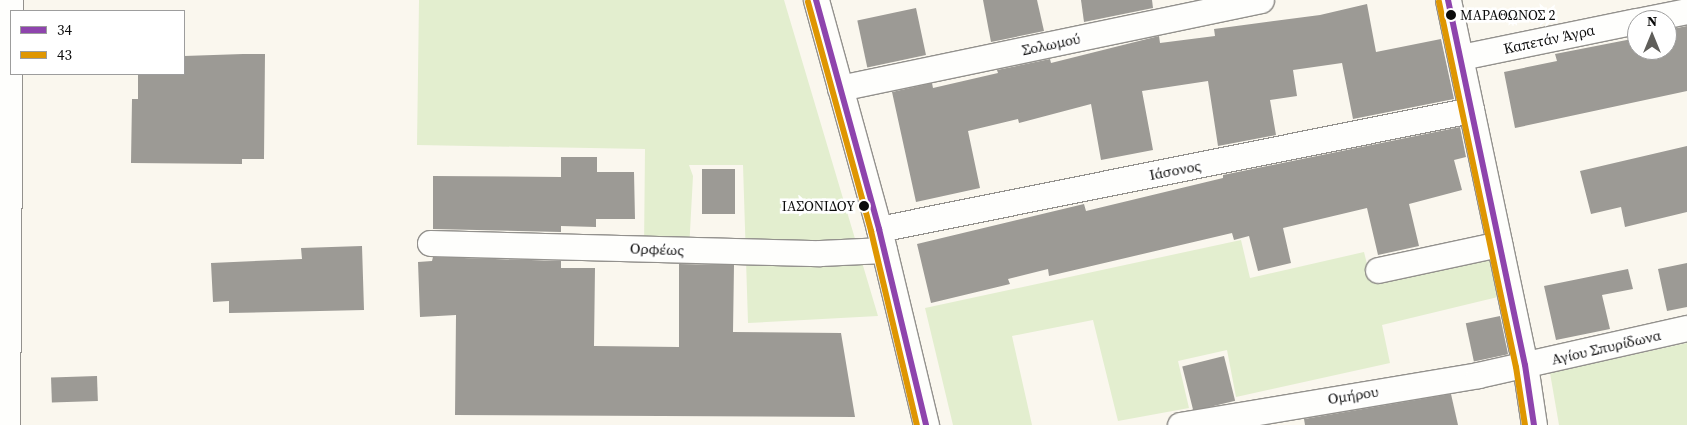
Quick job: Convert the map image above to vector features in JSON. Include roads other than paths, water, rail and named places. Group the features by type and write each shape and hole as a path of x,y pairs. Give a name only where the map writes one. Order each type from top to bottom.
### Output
{"street":[{"path":"7,425 10,0"},
{"path":"816,0 881,240 926,425"},
{"name":"Σολωμού","path":"840,88 1261,0"},
{"path":"1448,0 1525,365 1534,425"},
{"name":"Καπετάν Άγρα","path":"1461,57 1627,23"},
{"name":"Ιάσονος","path":"881,240 1471,110"},
{"name":"Ορφέως","path":"430,244 820,253 881,240"},
{"path":"1378,270 1499,244"},
{"name":"Αγίου Σπυρίδωνα","path":"1525,365 1687,328"},
{"name":"Ομήρου","path":"1180,425 1525,365"}],"place":[{"name":"ΜΑΡΑΘΩΝΟΣ 2","path":"1451,15"},
{"name":"ΙΑΣΟΝΙΔΟΥ","path":"864,206"}]}
